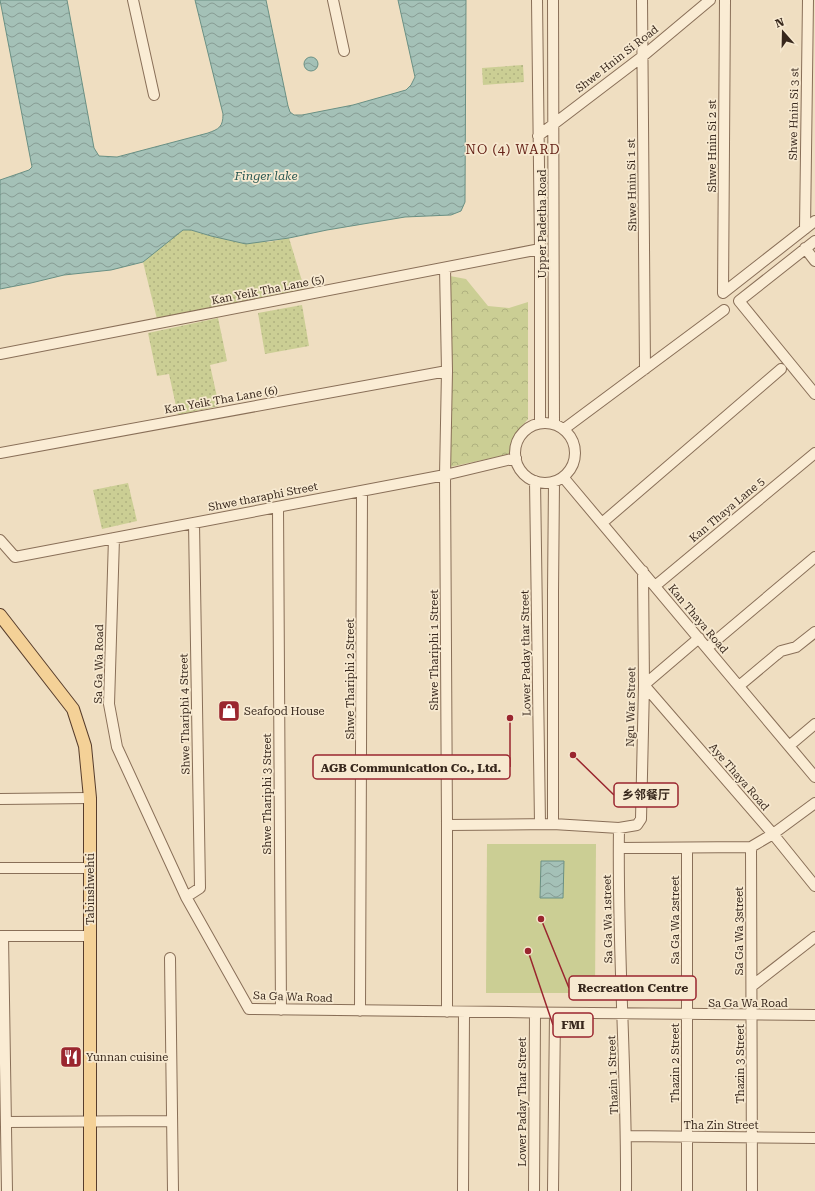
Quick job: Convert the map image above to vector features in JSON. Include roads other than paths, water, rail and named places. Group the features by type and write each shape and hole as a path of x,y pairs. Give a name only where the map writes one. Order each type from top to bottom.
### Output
{"main road":[{"name":"Tabinshwehti","path":"0,615 73,709 85,746 90,798 90,1191"}],"street":[{"path":"133,0 154,95"},
{"path":"333,0 344,52"},
{"name":"Upper Padetha Road","path":"537,0 540,249 540,423"},
{"name":"Upper Padetha Road","path":"553,0 553,124 559,427"},
{"name":"Shwe Hnin Si 1 st","path":"642,0 645,369"},
{"name":"Shwe Hnin Si Road","path":"538,136 643,56 710,0"},
{"name":"Shwe Hnin Si 2 st","path":"725,0 724,293 805,229"},
{"name":"Shwe Hnin Si 3 st","path":"805,229 808,0"},
{"path":"805,229 815,221"},
{"path":"815,241 739,301 815,394"},
{"path":"805,248 815,261"},
{"name":"Kan Yeik Tha Lane (5)","path":"0,354 540,249"},
{"name":"Shwe Thariphi 1 Street","path":"445,268 447,371 445,475 447,1012"},
{"path":"559,427 645,369 724,310"},
{"path":"602,523 781,369"},
{"name":"Kan Yeik Tha Lane (6)","path":"0,453 447,371"},
{"path":"540,423 559,427 571,437 575,446 575,457 572,467 558,479 541,483 535,481 526,476 519,468 516,458 517,443 522,434 530,427 540,423"},
{"name":"Kan Thaya Lane 5","path":"655,586 815,452"},
{"name":"Shwe tharaphi Street","path":"0,540 15,557 445,475 516,458"},
{"path":"553,824 553,592 558,479"},
{"name":"Kan Thaya Road","path":"558,479 602,523 815,776"},
{"name":"Lower Paday thar Street","path":"535,481 540,824"},
{"name":"Shwe Thariphi 2 Street","path":"360,1011 362,491"},
{"name":"Shwe Thariphi 3 Street","path":"278,507 281,1010"},
{"name":"Shwe Thariphi 4 Street","path":"186,896 200,888 194,523"},
{"name":"Sa Ga Wa Road","path":"114,538 109,704 117,747 186,896 249,1009 555,1014 622,1013 815,1015"},
{"path":"707,648 815,557"},
{"name":"Ngu War Street","path":"447,825 553,824 619,828 637,824 641,819 644,685 642,571"},
{"path":"739,686 781,651 796,647 815,632"},
{"path":"644,685 699,638"},
{"name":"Aye Thaya Road","path":"644,685 773,834 815,886"},
{"path":"790,746 815,724"},
{"path":"0,799 90,798"},
{"path":"619,848 751,848 773,834 815,803"},
{"name":"Sa Ga Wa 1street","path":"619,828 622,1013"},
{"name":"Sa Ga Wa 3street","path":"751,848 752,1015"},
{"name":"Sa Ga Wa 2street","path":"687,849 687,1014"},
{"path":"0,868 90,868"},
{"path":"7,1191 3,1176 6,1122 2,936 90,936"},
{"path":"752,986 815,936"},
{"path":"170,958 173,1191"},
{"path":"463,1191 464,1013"},
{"name":"Lower Paday Thar Street","path":"534,1191 535,1013"},
{"name":"Thazin 1 Street","path":"622,1013 627,1136 626,1191"},
{"path":"553,1191 555,1014"},
{"name":"Thazin 2 Street","path":"687,1014 687,1191"},
{"name":"Thazin 3 Street","path":"752,1015 752,1191"},
{"path":"6,1122 171,1121"},
{"name":"Tha Zin Street","path":"627,1136 815,1138"}],"water":[{"name":"Finger lake","path":"0,0 67,0 94,148 99,156 117,157 208,133 218,129 221,125 223,114 195,0 266,0 288,106 290,112 294,115 302,115 353,105 406,90 411,85 415,77 398,0 466,0 465,202 461,211 451,215 405,217 289,238 246,244 191,230 183,230 143,262 111,270 64,275 0,289 0,180 29,170 32,167"},
{"path":"311,57 316,59 318,64 316,69 311,71 306,69 304,64 306,59"},
{"path":"541,861 564,861 563,898 540,898"}],"place":[{"name":"Seafood House","path":"229,711"},
{"name":"AGB Communication Co., Ltd.","path":"510,718"},
{"name":"乡邻餐厅","path":"573,755"},
{"name":"Recreation Centre","path":"541,919"},
{"name":"FMI","path":"528,951"},
{"name":"Yunnan cuisine","path":"71,1057"}],"district":[{"name":"NO (4) WARD","path":"513,149"}]}
